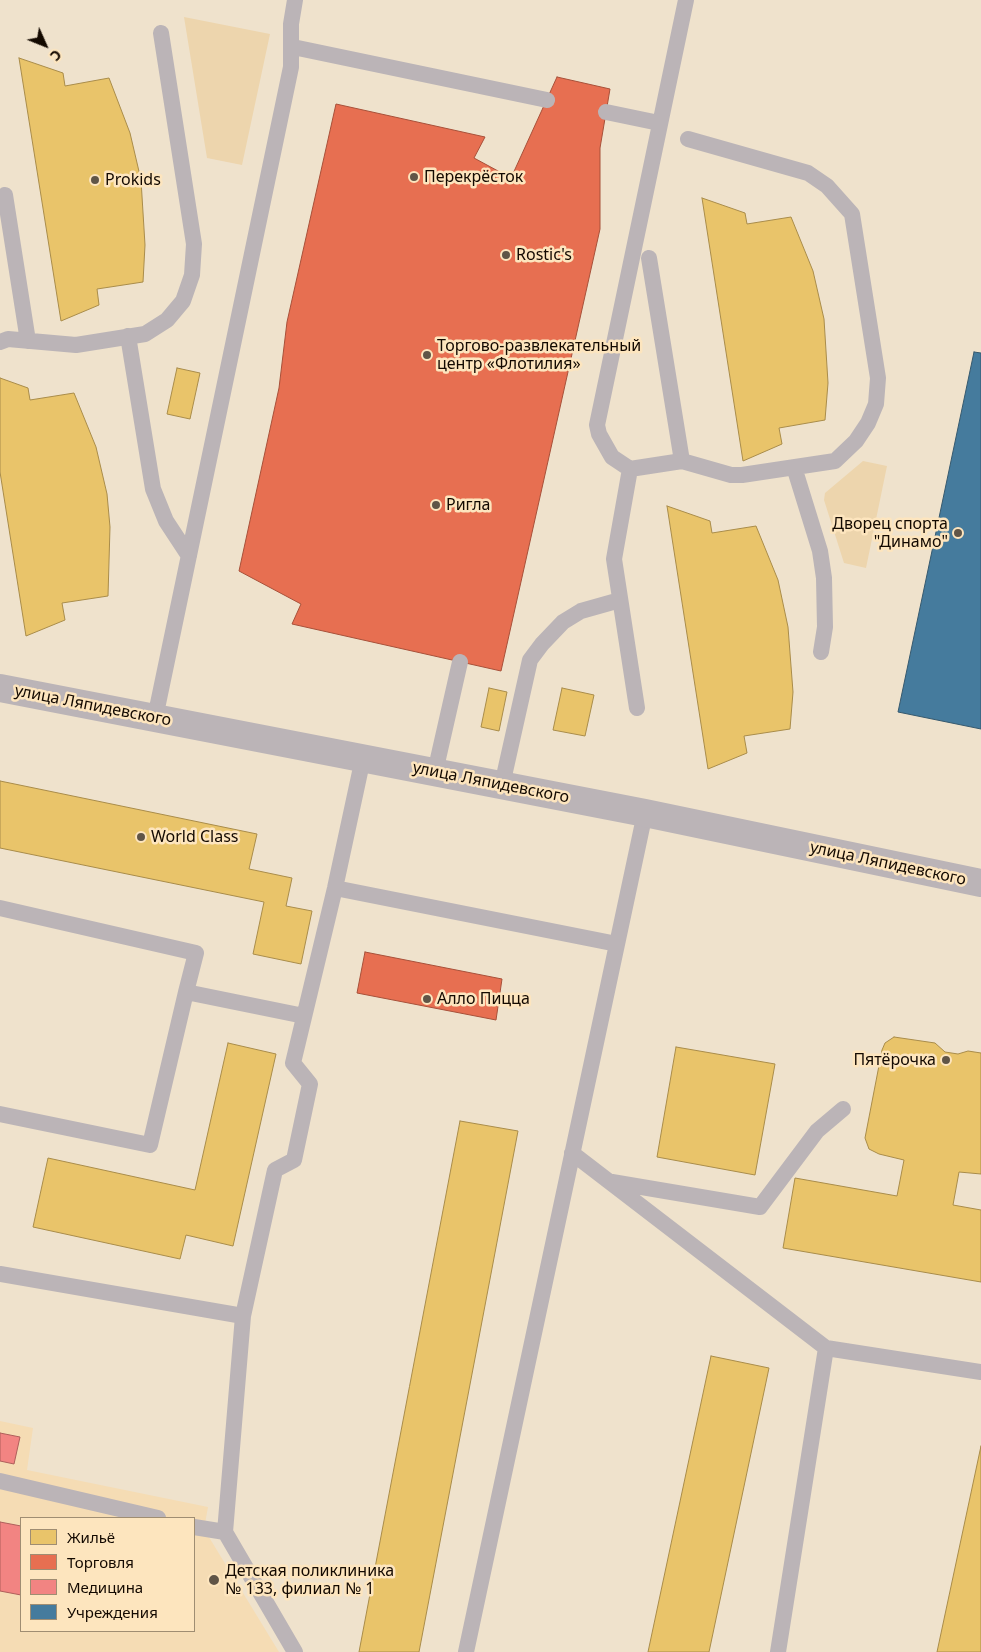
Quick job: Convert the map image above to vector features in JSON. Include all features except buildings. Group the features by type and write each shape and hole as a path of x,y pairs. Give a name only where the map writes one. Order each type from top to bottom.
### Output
{"street":[{"name":"улица Ляпидевского","path":"0,688 645,813 981,883"}],"lane":[{"path":"155,718 289,76 293,47 292,24 295,0"},
{"path":"686,0 597,424 606,449 620,463 630,469 682,461 737,475 835,461 856,441 868,423 876,404 878,378 852,214 827,186 808,173 688,139"},
{"path":"0,342 8,339 76,345 145,334 167,320 183,301 192,275 194,244 161,33"},
{"path":"293,47 547,100"},
{"path":"606,112 659,123"},
{"path":"5,195 28,341"},
{"path":"648,258 682,461"},
{"path":"128,336 154,489 166,521 189,556"},
{"path":"794,467 820,551 824,578 825,627 821,652"},
{"path":"630,469 615,550 615,566 637,708"},
{"path":"502,785 530,660 563,622 581,611 620,600"},
{"path":"435,772 460,662"},
{"path":"295,1652 225,1532 243,1316 275,1170 294,1160 310,1084 293,1063 335,888 363,758"},
{"path":"466,1652 645,813"},
{"path":"335,888 617,944"},
{"path":"0,908 196,953 150,1145 0,1114"},
{"path":"186,992 304,1016"},
{"path":"610,1182 760,1207 817,1131 843,1109"},
{"path":"572,1153 826,1348 981,1372"},
{"path":"0,1274 243,1316"},
{"path":"778,1652 826,1348"},
{"path":"0,1481 154,1517"},
{"path":"195,1527 225,1532"}],"shaded area":[{"path":"184,17 270,34 242,165 207,158"},
{"path":"863,461 887,466 866,568 844,563 824,500 825,493"},
{"name":"Детская поликлиника № 133, филиал № 1","path":"0,1421 33,1428 27,1470 208,1507 204,1529 279,1652 0,1652"}],"place":[{"name":"Перекрёсток","path":"414,177"},
{"name":"Prokids","path":"95,180"},
{"name":"Rostic's","path":"506,255"},
{"name":"Торгово-развлекательный центр «Флотилия»","path":"427,355"},
{"name":"Ригла","path":"436,505"},
{"name":"Дворец спорта \"Динамо\"","path":"958,533"},
{"name":"World Class","path":"141,837"},
{"name":"Алло Пицца","path":"427,999"},
{"name":"Пятёрочка","path":"946,1060"},
{"name":"Детская поликлиника № 133, филиал № 1","path":"214,1580"}]}
